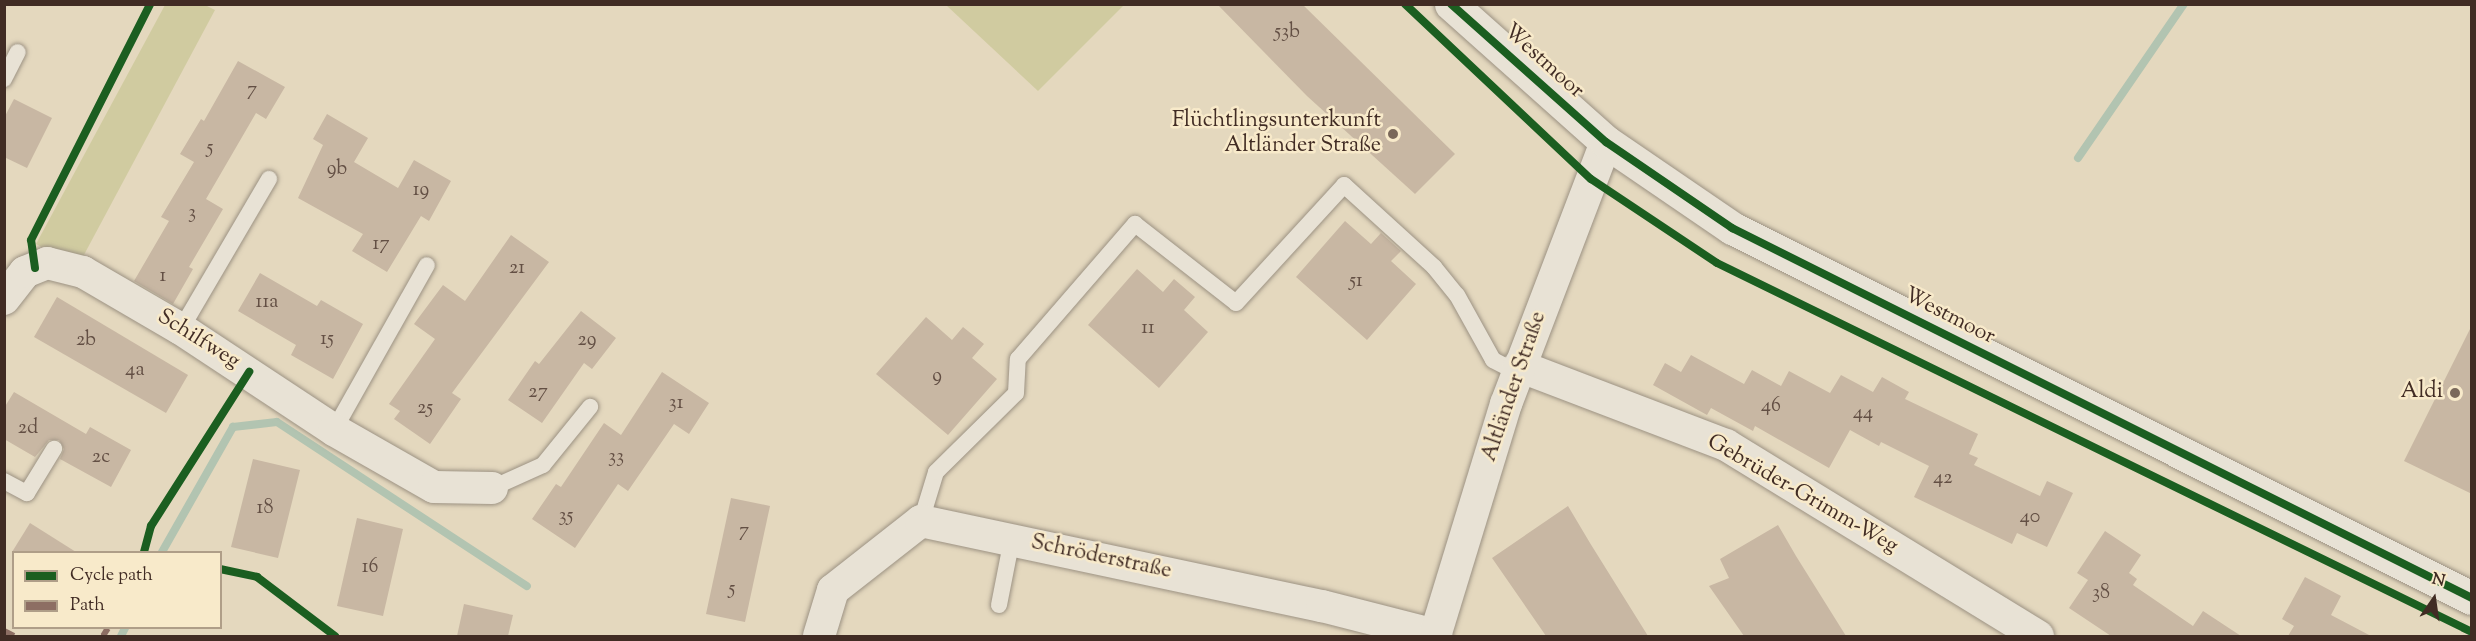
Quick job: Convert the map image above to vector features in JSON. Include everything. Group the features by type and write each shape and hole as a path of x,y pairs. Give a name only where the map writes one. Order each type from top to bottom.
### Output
{"street":[{"name":"Westmoor","path":"1451,4 1606,142 1732,228 2472,598"},
{"name":"Altländer Straße","path":"1435,636 1518,369 1606,142"},
{"name":"Schilfweg","path":"4,299 25,273 47,263 83,272 181,329 334,430 434,487 492,488"},
{"name":"Gebrüder-Grimm-Weg","path":"1518,369 1726,445 2038,636"},
{"name":"Schröderstraße","path":"921,521 1322,606 1435,636"},
{"path":"819,636 833,590 921,521"}],"lane":[{"path":"4,79 18,52"},
{"path":"181,329 269,179"},
{"path":"921,521 936,472 1016,393 1018,359 1135,224 1236,303 1344,185 1434,267 1457,296 1493,360 1518,369"},
{"path":"334,430 427,265"},
{"path":"492,488 543,465 590,407"},
{"path":"4,481 27,493 54,449"},
{"path":"999,604 1012,539"}],"shaded area":[{"path":"165,5 205,5 215,10 78,266 36,244"},
{"path":"946,5 1124,5 1038,91"}],"building":[{"path":"1217,4 1302,4 1455,154 1415,194 1307,96"},
{"path":"238,61 285,87 266,119 256,113 206,199 223,209 189,267 193,269 173,304 134,281 169,221 161,217 194,162 180,154 201,119 204,121"},
{"path":"14,99 52,118 27,168 4,157 4,118"},
{"path":"327,114 368,138 354,162 398,188 414,160 451,181 429,221 421,216 387,272 352,251 363,234 298,198 323,145 313,139"},
{"path":"1345,221 1371,244 1381,233 1401,251 1391,261 1416,284 1367,340 1296,277"},
{"path":"511,235 549,262 452,393 461,399 430,444 394,419 400,411 389,404 435,339 414,324 443,285 465,301"},
{"path":"1137,269 1163,292 1174,279 1195,297 1184,310 1208,332 1159,388 1088,325"},
{"path":"260,273 317,306 321,300 363,324 333,379 291,355 296,345 238,311"},
{"path":"57,297 188,375 166,413 34,337"},
{"path":"581,311 616,338 592,369 584,363 542,423 508,400 535,361 539,364"},
{"path":"926,317 952,340 963,327 984,344 972,358 997,379 948,435 876,374"},
{"name":"Aldi","path":"2472,325 2472,494 2404,461"},
{"path":"1691,355 1744,384 1752,370 1781,386 1789,371 1830,393 1841,375 1873,392 1882,377 1909,392 1905,399 1978,434 1969,454 1978,458 1974,465 2040,496 2047,481 2073,493 2047,547 2017,533 2012,544 1914,497 1929,466 1881,442 1879,446 1850,430 1829,468 1755,426 1753,431 1711,408 1707,415 1653,385 1665,363 1681,372"},
{"path":"662,372 709,403 689,434 674,424 628,491 618,484 575,548 532,519 556,484 561,487 604,423 621,435"},
{"path":"14,392 86,434 90,427 131,450 111,487 60,459 64,449 59,440 49,440 35,457 4,439 4,408"},
{"path":"253,459 300,470 278,558 231,547"},
{"path":"731,498 770,506 745,622 706,614"},
{"path":"1568,506 1648,636 1546,636 1492,558"},
{"path":"357,518 403,529 383,616 337,606"},
{"path":"30,523 74,551 13,551"},
{"path":"1778,525 1846,636 1744,636 1709,586 1729,578 1720,559"},
{"path":"2105,531 2141,555 2129,573 2137,579 2133,585 2193,626 2203,611 2241,636 2111,636 2069,608 2088,580 2077,573"},
{"path":"2305,577 2341,596 2331,615 2371,636 2288,636 2294,626 2282,619"},
{"path":"464,604 513,615 508,636 457,636"}],"waterway":[{"path":"2078,158 2184,4"},
{"path":"163,551 233,427 277,422 527,586"},
{"path":"121,636 124,629"}],"marked path":[{"path":"103,636 107,629"},
{"path":"4,631 14,636"}],"cycle path":[{"path":"35,268 31,240 150,4"},
{"path":"1405,4 1591,179 1717,263 2472,632"},
{"path":"1451,4 1606,142 1732,228 2472,598"},
{"path":"144,551 151,526 249,372"},
{"path":"222,569 257,577 335,636"}],"place":[{"name":"Flüchtlingsunterkunft Altländer Straße","path":"1393,134"},
{"name":"Aldi","path":"2455,393"}]}
